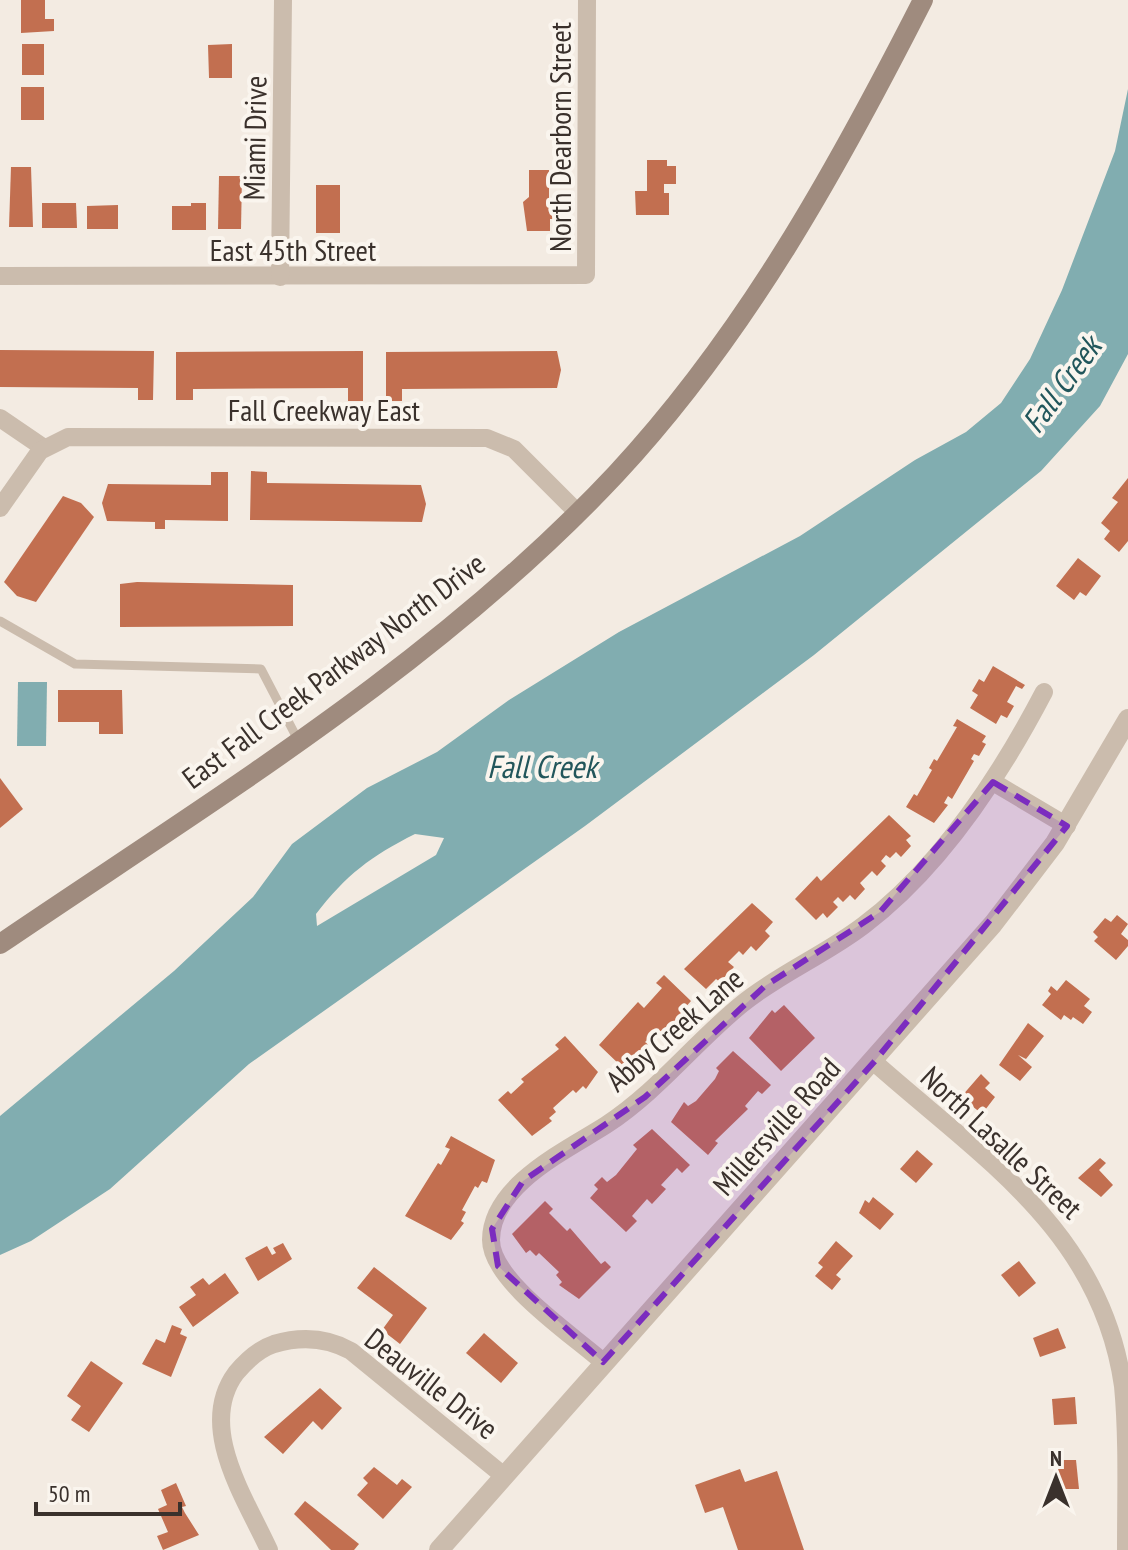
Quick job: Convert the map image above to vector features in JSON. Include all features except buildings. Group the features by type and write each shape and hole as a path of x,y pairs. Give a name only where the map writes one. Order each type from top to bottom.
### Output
{"main road":[{"name":"East Fall Creek Parkway North Drive","path":"0,944 299,742 453,624 578,513 684,394 759,292 822,192 916,5"}],"street":[{"name":"Miami Drive","path":"280,277 283,0"},
{"name":"North Dearborn Street","path":"586,275 587,0"},
{"name":"East 45th Street","path":"0,276 586,275"},
{"path":"0,418 44,448 0,508"},
{"name":"Fall Creekway East","path":"44,448 63,438 82,435 487,438 514,449 578,513"},
{"name":"Abby Creek Lane","path":"603,1362 498,1266 491,1241 500,1211 539,1166 645,1097 750,997 880,912 961,825 993,782 1044,692"},
{"name":"Millersville Road","path":"439,1550 603,1362 874,1062 1009,904 1067,826 1128,719"},
{"path":"993,782 1067,826"},
{"name":"North Lasalle Street","path":"874,1062 1042,1211 1091,1280 1113,1336 1124,1389 1126,1550"},
{"name":"Deauville Drive","path":"269,1550 228,1457 220,1422 225,1395 238,1372 265,1347 277,1343 308,1338 351,1351 504,1476"}],"lane":[{"path":"0,621 75,664 261,669 299,742"}],"highlighted area":[{"path":"993,782 1067,826 874,1062 603,1362 498,1266 492,1229 523,1181 645,1097 765,986 880,912"}],"water":[{"name":"Fall Creek","path":"1128,89 1128,354 1100,406 1041,471 814,655 585,826 249,1064 110,1189 31,1241 0,1255 0,1116 174,971 253,897 292,844 367,788 437,752 509,700 619,632 800,536 915,460 966,432 1001,403 1030,359 1062,290 1115,151","holes":["415,834 444,838 436,855 317,926 316,914 327,900 372,859"]},
{"path":"18,682 47,682 46,746 17,746"}]}
